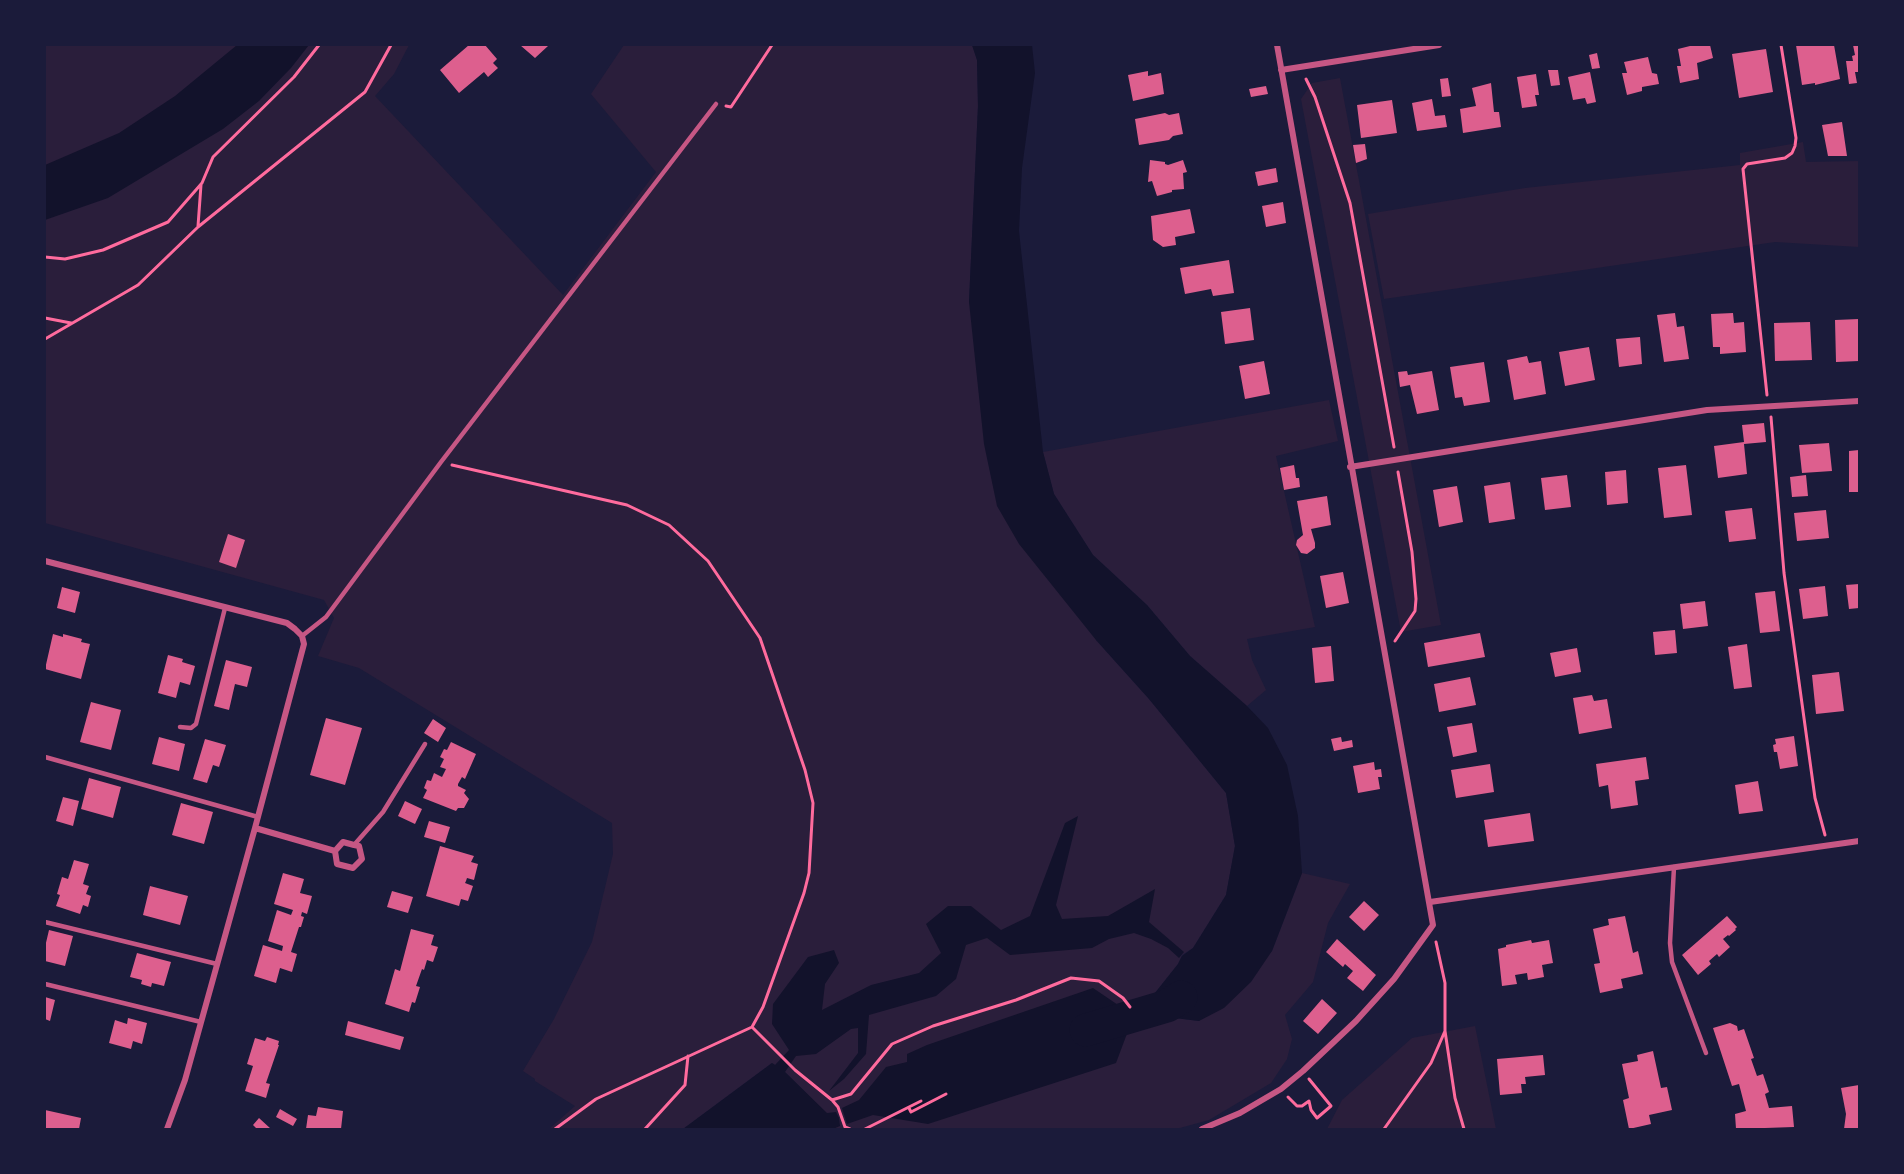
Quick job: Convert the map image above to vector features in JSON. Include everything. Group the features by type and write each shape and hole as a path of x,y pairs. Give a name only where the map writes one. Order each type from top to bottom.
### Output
{"street":[{"path":"1202,1129 1240,1113 1281,1089 1303,1071 1356,1021 1394,978 1432,925 1430,902 1350,467 1277,45"},
{"path":"1281,70 1439,45"},
{"path":"1350,467 1707,410 1859,401"},
{"path":"45,561 287,623 302,636 303,651 255,828 185,1080 167,1129"},
{"path":"255,828 335,851"},
{"path":"1430,902 1859,841"},
{"path":"343,842 359,846 362,859 352,868 337,864 335,851 343,842"}],"lane":[{"path":"302,636 326,617 441,462 716,104"},
{"path":"180,727 191,728 196,724 225,608"},
{"path":"354,845 383,812 425,744"},
{"path":"45,757 258,817"},
{"path":"1674,867 1670,943 1672,962 1706,1053"},
{"path":"45,922 217,964"},
{"path":"45,984 201,1022"}],"path":[{"path":"198,227 202,183 213,157 294,77 319,45"},
{"path":"45,339 138,285 198,227 365,92 391,45"},
{"path":"716,104 731,107 772,45"},
{"path":"1781,45 1796,138 1795,146 1792,153 1785,158 1747,164 1743,169 1769,405 1784,573 1815,798 1827,846"},
{"path":"1300,66 1315,97 1350,203 1412,552 1416,599 1414,611 1384,656"},
{"path":"45,257 65,259 103,250 168,222 202,183"},
{"path":"45,318 73,323"},
{"path":"441,462 627,505 669,525 708,561 760,638 805,770 813,803 808,873 804,893 763,1006 752,1027 596,1099 555,1129"},
{"path":"1432,925 1445,983 1444,1031 1455,1098 1464,1129"},
{"path":"832,1100 851,1094 892,1044 933,1026 1016,1000 1071,978 1099,981 1123,998 1130,1007"},
{"path":"752,1027 778,1055 832,1100 838,1107 845,1127 850,1129"},
{"path":"1384,1129 1431,1063 1444,1031"},
{"path":"645,1129 685,1085 688,1056"},
{"path":"1281,1089 1297,1106 1310,1101 1311,1110 1317,1118 1331,1106 1303,1071"},
{"path":"909,1108 911,1112 946,1094"},
{"path":"865,1129 921,1101"}],"shaded area":[{"path":"45,45 409,45 394,74 375,96 563,295 656,172 591,94 624,45 972,45 977,60 978,106 969,302 1096,640 1149,699 1226,793 1235,846 1226,895 1193,948 1182,955 1178,964 1151,998 1137,1007 1167,1017 1199,1021 1272,951 1302,873 1350,884 1328,923 1313,982 1285,1015 1292,1039 1287,1059 1271,1083 1209,1120 1176,1129 833,1129 827,1114 785,1072 772,1063 683,1129 549,1129 575,1106 523,1071 554,1019 592,942 613,854 612,823 359,668 318,656 334,618 324,600 45,523"},
{"path":"237,45 309,45 291,68 259,101 223,129 108,198 45,220 45,165 119,133 175,96"},
{"path":"972,45 1032,45 1035,73 1022,168 1019,231 1043,452 1054,494 1093,555 1147,605 1190,656 1247,706 1268,728 1287,765 1298,816 1302,873 1272,951 1251,982 1224,1008 1199,1021 1167,1017 1142,1022 1136,1007 1151,998 1182,956 1193,948 1226,895 1235,846 1226,793 1149,699 1096,640 1019,544 997,506 984,444 969,302 978,106 977,60"},
{"path":"1340,78 1441,625 1401,632 1301,99 1312,83"},
{"path":"1803,142 1806,162 1859,161 1859,247 1775,242 1384,299 1368,214 1525,188 1740,165 1740,153"},
{"path":"1329,400 1338,441 1276,456 1315,627 1247,639 1252,660 1266,690 1247,706 1190,656 1147,605 1093,555 1054,494 1043,452"},
{"path":"1078,816 1056,905 1062,919 1108,916 1155,889 1149,922 1184,952 1179,958 1168,948 1134,933 1109,939 1092,948 1010,955 987,938 966,945 956,979 936,996 869,1015 866,1054 844,1079 829,1091 858,1053 858,1028 851,1029 816,1054 796,1056 785,1072 827,1113 836,1112 840,1126 833,1129 683,1129 772,1063 775,1065 789,1050 772,1024 773,1004 808,957 834,950 839,963 825,984 822,1010 871,985 919,973 941,953 926,924 948,906 971,906 1001,930 1030,916 1065,823"},
{"path":"1093,988 1127,1011 1131,1023 1116,1063 928,1124 873,1115 847,1124 842,1108 859,1100 886,1067 907,1062 907,1054"},
{"path":"1475,1026 1496,1129 1327,1129 1342,1100 1412,1038"}],"building":[{"path":"469,45 485,45 497,59 493,63 498,68 488,77 484,72 459,93 440,70"},
{"path":"520,45 546,45 548,46 535,58"},
{"path":"1694,45 1710,45 1713,58 1697,63 1699,79 1680,83 1677,66 1681,66 1678,49"},
{"path":"1796,45 1834,45 1840,79 1815,85 1815,83 1802,85"},
{"path":"1853,45 1859,45 1859,72 1855,72 1857,83 1849,84 1846,61 1853,61 1852,56 1855,55"},
{"path":"1766,49 1773,92 1739,98 1732,54"},
{"path":"1597,53 1600,68 1592,69 1589,55"},
{"path":"1648,57 1652,73 1657,74 1659,84 1642,87 1642,91 1627,95 1622,73 1627,73 1624,62"},
{"path":"1548,70 1558,70 1560,85 1551,86"},
{"path":"1148,71 1148,76 1161,73 1164,94 1133,101 1128,75"},
{"path":"1590,72 1596,102 1587,104 1585,98 1573,100 1568,77"},
{"path":"1536,74 1539,95 1535,95 1537,106 1522,108 1517,77"},
{"path":"1448,78 1451,96 1442,97 1440,79"},
{"path":"1491,83 1494,112 1499,112 1501,127 1463,133 1460,109 1476,106 1472,88"},
{"path":"1266,86 1268,94 1251,97 1249,89"},
{"path":"1432,99 1435,116 1445,115 1447,127 1417,131 1412,103"},
{"path":"1392,100 1397,133 1361,138 1357,105"},
{"path":"1165,113 1169,115 1179,113 1183,134 1173,136 1169,140 1139,145 1135,119"},
{"path":"1842,122 1847,156 1828,156 1822,125"},
{"path":"1365,144 1367,159 1356,163 1353,145"},
{"path":"1150,160 1165,162 1168,165 1183,160 1187,172 1183,173 1184,189 1172,190 1172,192 1157,196 1152,181 1148,182"},
{"path":"1276,168 1278,182 1258,186 1255,172"},
{"path":"1283,202 1286,223 1266,227 1262,206"},
{"path":"1190,209 1195,233 1175,237 1176,245 1163,247 1153,240 1151,216"},
{"path":"1229,260 1234,293 1213,296 1211,289 1185,294 1180,268"},
{"path":"1250,308 1254,340 1225,344 1221,312"},
{"path":"1675,313 1677,327 1684,326 1689,359 1664,362 1657,315"},
{"path":"1733,313 1734,323 1744,322 1746,352 1720,354 1720,347 1713,347 1711,314"},
{"path":"1859,319 1859,361 1836,362 1835,320"},
{"path":"1810,322 1812,360 1775,361 1774,323"},
{"path":"1640,337 1642,364 1619,367 1616,339"},
{"path":"1589,347 1595,380 1565,386 1559,352"},
{"path":"1527,356 1529,363 1541,361 1546,394 1514,400 1507,360"},
{"path":"1264,361 1270,394 1245,399 1239,366"},
{"path":"1484,362 1490,402 1464,406 1462,397 1455,398 1450,367"},
{"path":"1407,371 1408,375 1432,371 1439,410 1417,414 1410,385 1400,387 1398,372"},
{"path":"1764,423 1766,442 1744,444 1747,474 1718,478 1714,446 1744,442 1742,425"},
{"path":"1829,443 1832,471 1802,473 1799,445"},
{"path":"1859,450 1859,492 1849,492 1849,451"},
{"path":"1294,465 1300,487 1284,490 1280,468"},
{"path":"1686,465 1692,515 1664,518 1658,468"},
{"path":"1626,470 1628,503 1607,505 1605,472"},
{"path":"1567,475 1571,507 1545,510 1541,478"},
{"path":"1806,475 1808,496 1792,497 1790,477"},
{"path":"1510,482 1515,519 1489,523 1484,486"},
{"path":"1457,486 1463,522 1439,527 1433,490"},
{"path":"1327,496 1331,525 1311,529 1315,548 1307,554 1301,553 1296,545 1297,540 1303,535 1297,501"},
{"path":"1752,508 1756,539 1729,542 1725,511"},
{"path":"1826,510 1829,538 1797,541 1794,513"},
{"path":"228,534 245,540 236,568 219,562"},
{"path":"1343,572 1349,603 1326,608 1320,576"},
{"path":"1859,584 1859,608 1849,609 1846,585"},
{"path":"1825,586 1828,616 1803,619 1799,589"},
{"path":"62,587 80,592 75,613 57,608"},
{"path":"1775,591 1780,631 1760,633 1755,593"},
{"path":"1705,601 1708,626 1683,629 1680,604"},
{"path":"1675,630 1677,653 1655,655 1653,632"},
{"path":"1480,633 1485,657 1428,667 1424,643"},
{"path":"53,634 82,639 81,642 90,644 81,679 45,669"},
{"path":"1747,644 1752,687 1734,689 1728,647"},
{"path":"1331,646 1334,681 1315,683 1312,648"},
{"path":"1577,648 1581,672 1555,677 1550,653"},
{"path":"168,655 183,659 182,662 195,666 190,685 180,682 176,698 158,693"},
{"path":"226,660 252,667 247,687 235,684 229,710 214,706"},
{"path":"1839,672 1844,711 1816,714 1812,675"},
{"path":"1470,677 1476,705 1439,712 1434,684"},
{"path":"1592,695 1594,701 1607,699 1612,728 1579,734 1573,698"},
{"path":"91,702 121,710 111,750 80,742"},
{"path":"326,718 362,728 345,785 310,775"},
{"path":"433,719 446,728 438,742 424,733"},
{"path":"1472,723 1477,752 1453,757 1447,727"},
{"path":"1794,736 1798,766 1780,769 1777,752 1774,752 1775,739"},
{"path":"159,737 185,744 179,771 152,764"},
{"path":"1341,737 1342,742 1352,740 1353,747 1334,751 1331,739"},
{"path":"205,739 226,745 219,767 213,765 207,783 193,779"},
{"path":"451,742 476,754 465,779 462,777 458,784 466,790 464,793 469,799 464,808 458,808 456,811 423,798 427,790 424,788 427,780 431,781 434,773 442,777 446,769 440,767 444,759 440,757"},
{"path":"1646,757 1649,779 1635,781 1638,805 1611,809 1608,785 1599,787 1596,764"},
{"path":"1374,762 1375,770 1381,769 1382,777 1378,777 1380,789 1358,793 1353,766"},
{"path":"1490,764 1494,792 1456,798 1451,770"},
{"path":"89,778 121,787 113,818 81,809"},
{"path":"1758,781 1763,811 1739,814 1735,785"},
{"path":"63,797 79,801 73,826 56,821"},
{"path":"405,801 422,809 415,824 398,816"},
{"path":"181,803 213,812 204,844 172,835"},
{"path":"1530,813 1534,841 1488,847 1484,820"},
{"path":"429,821 450,827 445,843 424,837"},
{"path":"440,846 474,856 471,862 478,864 474,880 467,878 465,883 473,886 468,901 461,899 459,906 426,896"},
{"path":"74,860 89,864 83,884 89,886 86,894 91,896 88,907 83,905 80,914 56,906 62,877 68,879"},
{"path":"283,873 304,879 300,893 312,896 307,914 302,912 301,916 304,917 291,952 297,954 292,972 280,968 276,983 254,976 263,945 282,951 283,946 268,941 277,910 291,915 293,910 274,904"},
{"path":"150,886 188,896 180,925 143,915"},
{"path":"392,891 413,897 408,913 387,907"},
{"path":"1364,901 1379,915 1364,931 1349,917"},
{"path":"1625,916 1633,953 1638,951 1643,974 1621,979 1623,988 1600,993 1594,964 1600,963 1593,929 1609,925 1608,919"},
{"path":"1727,916 1737,927 1723,939 1730,947 1719,957 1717,954 1709,961 1711,964 1698,975 1682,955"},
{"path":"411,929 434,935 431,945 438,947 433,962 427,960 424,970 422,969 416,986 420,987 415,1003 412,1002 409,1012 385,1004 395,969 400,971"},
{"path":"49,930 73,936 65,966 45,961"},
{"path":"1337,939 1376,975 1363,991 1347,978 1353,971 1345,964 1343,967 1326,952"},
{"path":"1531,940 1532,943 1549,940 1553,963 1542,965 1544,977 1528,980 1527,973 1515,975 1517,984 1502,986 1498,949"},
{"path":"137,953 171,962 164,986 152,983 151,987 141,984 142,980 130,977"},
{"path":"45,997 55,1000 50,1021 45,1019"},
{"path":"1322,999 1337,1013 1318,1034 1303,1021"},
{"path":"128,1018 147,1023 142,1044 133,1041 131,1049 109,1043 115,1020 127,1024"},
{"path":"348,1021 404,1037 400,1050 345,1035"},
{"path":"1730,1023 1737,1026 1738,1031 1744,1029 1754,1058 1751,1059 1757,1076 1763,1074 1769,1092 1765,1094 1769,1108 1792,1106 1794,1127 1736,1129 1735,1114 1746,1111 1739,1084 1732,1086 1713,1028"},
{"path":"267,1037 279,1041 279,1045 266,1083 270,1084 266,1098 245,1091 253,1066 247,1064 255,1038 265,1041"},
{"path":"1653,1051 1661,1088 1667,1087 1672,1110 1649,1115 1651,1124 1629,1129 1623,1100 1629,1098 1622,1064 1638,1061 1637,1055"},
{"path":"1543,1055 1545,1075 1525,1077 1526,1084 1521,1084 1522,1093 1500,1095 1497,1059"},
{"path":"1859,1085 1859,1129 1844,1129 1846,1114 1841,1088"},
{"path":"318,1107 343,1111 341,1129 306,1129 308,1115 316,1116"},
{"path":"280,1109 297,1119 293,1126 276,1117"},
{"path":"45,1110 81,1118 79,1129 45,1129"},
{"path":"259,1118 271,1129 257,1129 253,1125"}],"waterway":[{"path":"1086,1030 1167,1006 1181,997"}]}
